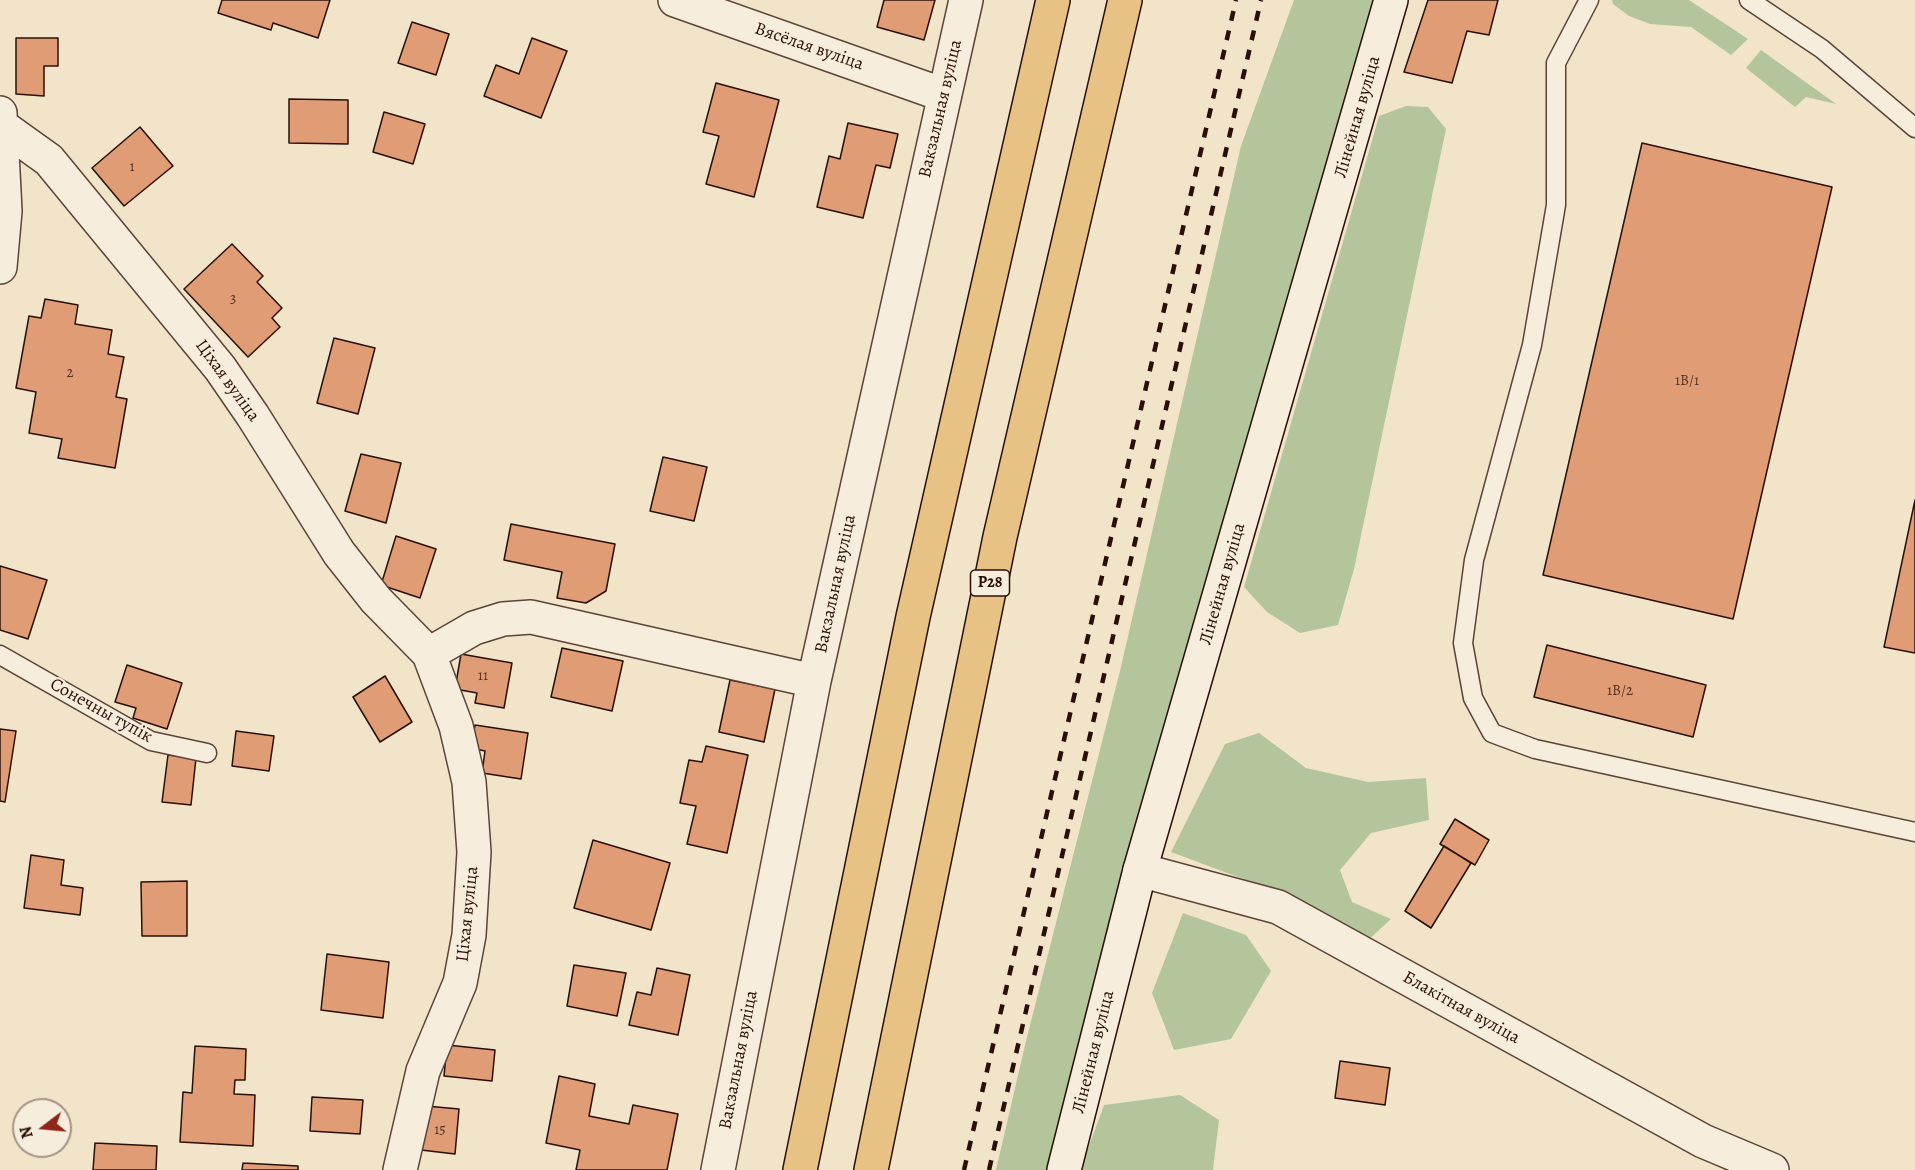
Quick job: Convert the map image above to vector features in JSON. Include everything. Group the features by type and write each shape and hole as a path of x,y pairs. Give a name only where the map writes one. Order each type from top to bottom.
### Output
{"highway":[{"path":"800,1170 913,617 1053,0"},
{"name":"Р28","path":"871,1170 1000,537 1125,0"}],"street":[{"name":"Вясёлая вуліца","path":"675,0 944,95"},
{"name":"Вакзальная вуліца","path":"718,1170 814,681 966,0"},
{"name":"Лінейная вуліца","path":"1064,1170 1140,870 1391,0"},
{"path":"0,267 5,211 1,120"},
{"name":"Ціхая вуліца","path":"1,120 49,160 220,368 339,553 376,600 429,654 456,726 469,782 474,852 469,935 460,983 423,1071 400,1170"},
{"path":"429,654 474,628 503,619 531,617 814,681"},
{"name":"Блакітная вуліца","path":"1140,870 1278,907 1693,1135 1772,1170"}],"lane":[{"path":"1589,0 1556,63 1556,205 1532,345 1474,560 1463,643 1473,698 1492,733 1535,749 1915,832"},
{"path":"1749,0 1822,49 1915,128"},
{"name":"Сонечны тупік","path":"0,655 151,741 207,753"}],"green space":[{"path":"1294,0 1391,0 1064,1170 996,1170 1026,1041 1120,671 1241,146"},
{"path":"1612,0 1689,0 1748,39 1731,55 1691,27 1650,24 1629,16 1613,4"},
{"path":"1761,50 1836,104 1806,97 1795,107 1746,68"},
{"path":"1406,106 1428,107 1446,129 1354,569 1338,625 1300,633 1267,612 1244,587 1379,116"},
{"path":"1259,733 1306,768 1368,782 1426,778 1429,820 1371,833 1340,870 1352,902 1391,919 1364,944 1278,892 1171,852 1225,744"},
{"path":"1183,913 1246,935 1271,971 1231,1039 1174,1050 1152,993"},
{"path":"1180,1095 1219,1120 1213,1170 1080,1170 1104,1105"}],"building":[{"path":"222,0 330,0 318,38 273,23 271,30 218,13"},
{"path":"884,0 935,0 924,40 877,27"},
{"path":"1428,0 1498,0 1489,35 1467,31 1452,83 1404,72"},
{"path":"412,22 449,34 436,75 398,63"},
{"path":"16,38 58,38 58,66 44,66 44,96 16,94"},
{"path":"532,38 567,51 541,118 484,96 496,65 519,74"},
{"path":"716,83 779,100 754,197 706,184 719,136 703,132"},
{"path":"289,99 348,100 348,144 289,143"},
{"path":"384,112 425,124 413,164 373,152"},
{"path":"848,123 898,134 890,168 876,165 863,218 817,207 829,156 840,159"},
{"path":"140,127 173,166 124,206 92,168"},
{"path":"1642,143 1832,187 1733,619 1543,575"},
{"path":"232,244 263,276 257,282 282,308 272,318 280,327 248,357 184,289"},
{"path":"45,299 78,305 75,324 112,330 108,354 124,357 116,397 127,399 115,468 58,458 62,439 29,433 36,392 16,388 29,316 41,318"},
{"path":"334,338 375,348 358,414 317,403"},
{"path":"361,454 401,463 386,523 345,511"},
{"path":"663,457 707,467 694,521 650,511"},
{"path":"1915,500 1915,653 1884,647"},
{"path":"511,524 615,544 606,591 586,603 557,598 562,572 504,560"},
{"path":"396,536 436,549 420,598 381,585"},
{"path":"0,566 47,580 28,639 0,630"},
{"path":"1547,645 1706,685 1693,737 1534,697"},
{"path":"562,648 623,661 612,711 551,697"},
{"path":"461,654 512,663 504,708 475,703 477,693 455,689"},
{"path":"127,665 182,683 167,729 133,718 136,708 115,702"},
{"path":"385,676 412,722 380,742 353,697"},
{"path":"730,680 775,689 764,742 719,732"},
{"path":"475,725 528,733 521,779 482,773 485,751 471,748"},
{"path":"0,729 16,731 5,802 0,801"},
{"path":"236,731 274,736 269,771 232,766"},
{"path":"706,746 748,755 727,853 687,844 696,806 680,803 689,760 702,762"},
{"path":"168,755 196,758 191,805 162,802"},
{"path":"1455,819 1489,840 1475,865 1440,844"},
{"path":"593,840 670,863 651,930 574,908"},
{"path":"1444,846 1471,863 1431,928 1405,911"},
{"path":"31,855 64,860 61,885 83,888 80,915 24,908"},
{"path":"187,881 187,936 142,936 141,882"},
{"path":"327,954 389,962 383,1018 321,1010"},
{"path":"574,965 626,973 617,1016 567,1006"},
{"path":"657,968 690,975 678,1035 629,1025 637,992 651,995"},
{"path":"447,1045 495,1050 492,1081 444,1076"},
{"path":"195,1046 246,1049 245,1080 235,1080 234,1094 255,1095 253,1146 180,1142 183,1092 192,1093"},
{"path":"1340,1061 1390,1068 1385,1105 1335,1098"},
{"path":"559,1076 595,1084 589,1116 629,1124 633,1105 678,1114 667,1170 576,1170 580,1150 546,1143"},
{"path":"312,1097 363,1100 360,1134 310,1131"},
{"path":"426,1106 459,1109 455,1154 421,1150"},
{"path":"95,1143 157,1146 156,1170 93,1170"},
{"path":"243,1163 298,1166 298,1170 242,1170"}],"railway":[{"path":"964,1170 1236,0"},
{"path":"989,1170 1261,0"}]}
